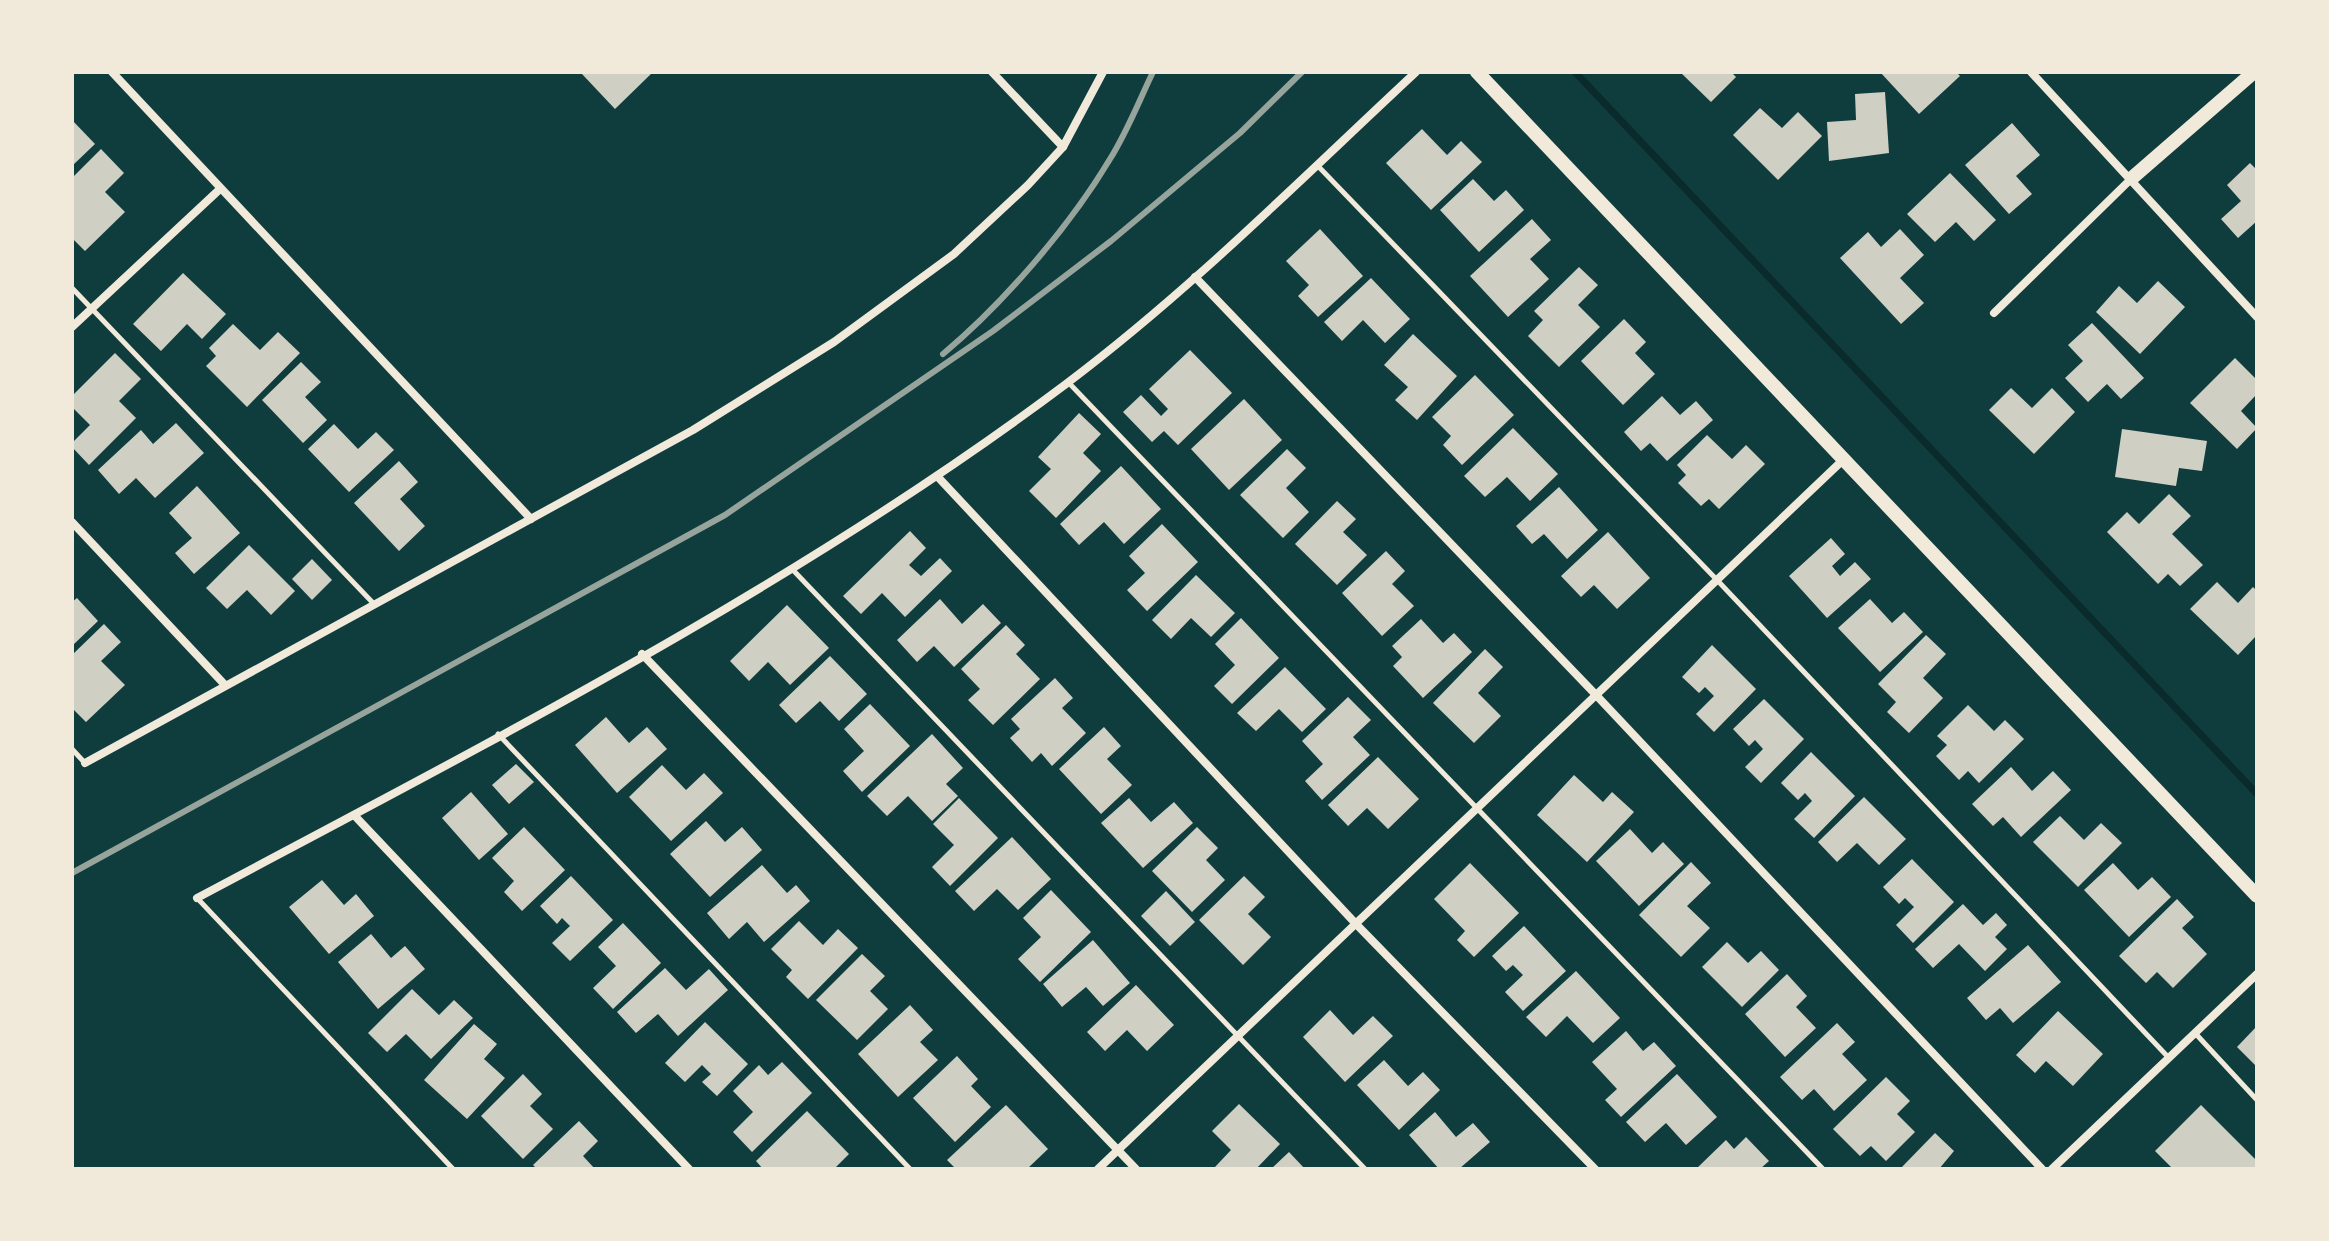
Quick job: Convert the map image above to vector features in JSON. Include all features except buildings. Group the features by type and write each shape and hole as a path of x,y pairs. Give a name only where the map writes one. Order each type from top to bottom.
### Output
{"street":[{"path":"112,72 531,519"},
{"path":"992,72 1063,147"},
{"path":"85,763 693,430 834,342 954,254 1028,185 1063,147 1103,72"},
{"path":"197,898 354,815 792,569 937,476 1068,382 1195,277 1416,72"},
{"path":"1477,72 2257,896"},
{"path":"2031,72 2257,317"},
{"path":"1994,313 2132,178 2254,72"},
{"path":"72,327 220,189"},
{"path":"1195,277 1597,696 2042,1169"},
{"path":"1098,1169 1844,459"},
{"path":"937,476 1357,925 1595,1169"},
{"path":"72,522 225,685"},
{"path":"642,654 1136,1169"},
{"path":"354,815 689,1169"},
{"path":"2052,1169 2257,974"}],"lane":[{"path":"1317,165 1717,580 2169,1058"},
{"path":"72,288 374,604"},
{"path":"1068,382 1476,811 1823,1169"},
{"path":"792,569 1365,1169"},
{"path":"498,734 910,1169"},
{"path":"72,749 85,763"},
{"path":"197,898 453,1169"},
{"path":"2195,1033 2257,1100"}],"waterway":[{"path":"1575,72 2257,794"}],"railway":[{"path":"943,354 1012,288 1075,211 1116,149 1153,72"},
{"path":"72,873 725,515 993,331 1111,241 1240,133 1302,72"}]}
